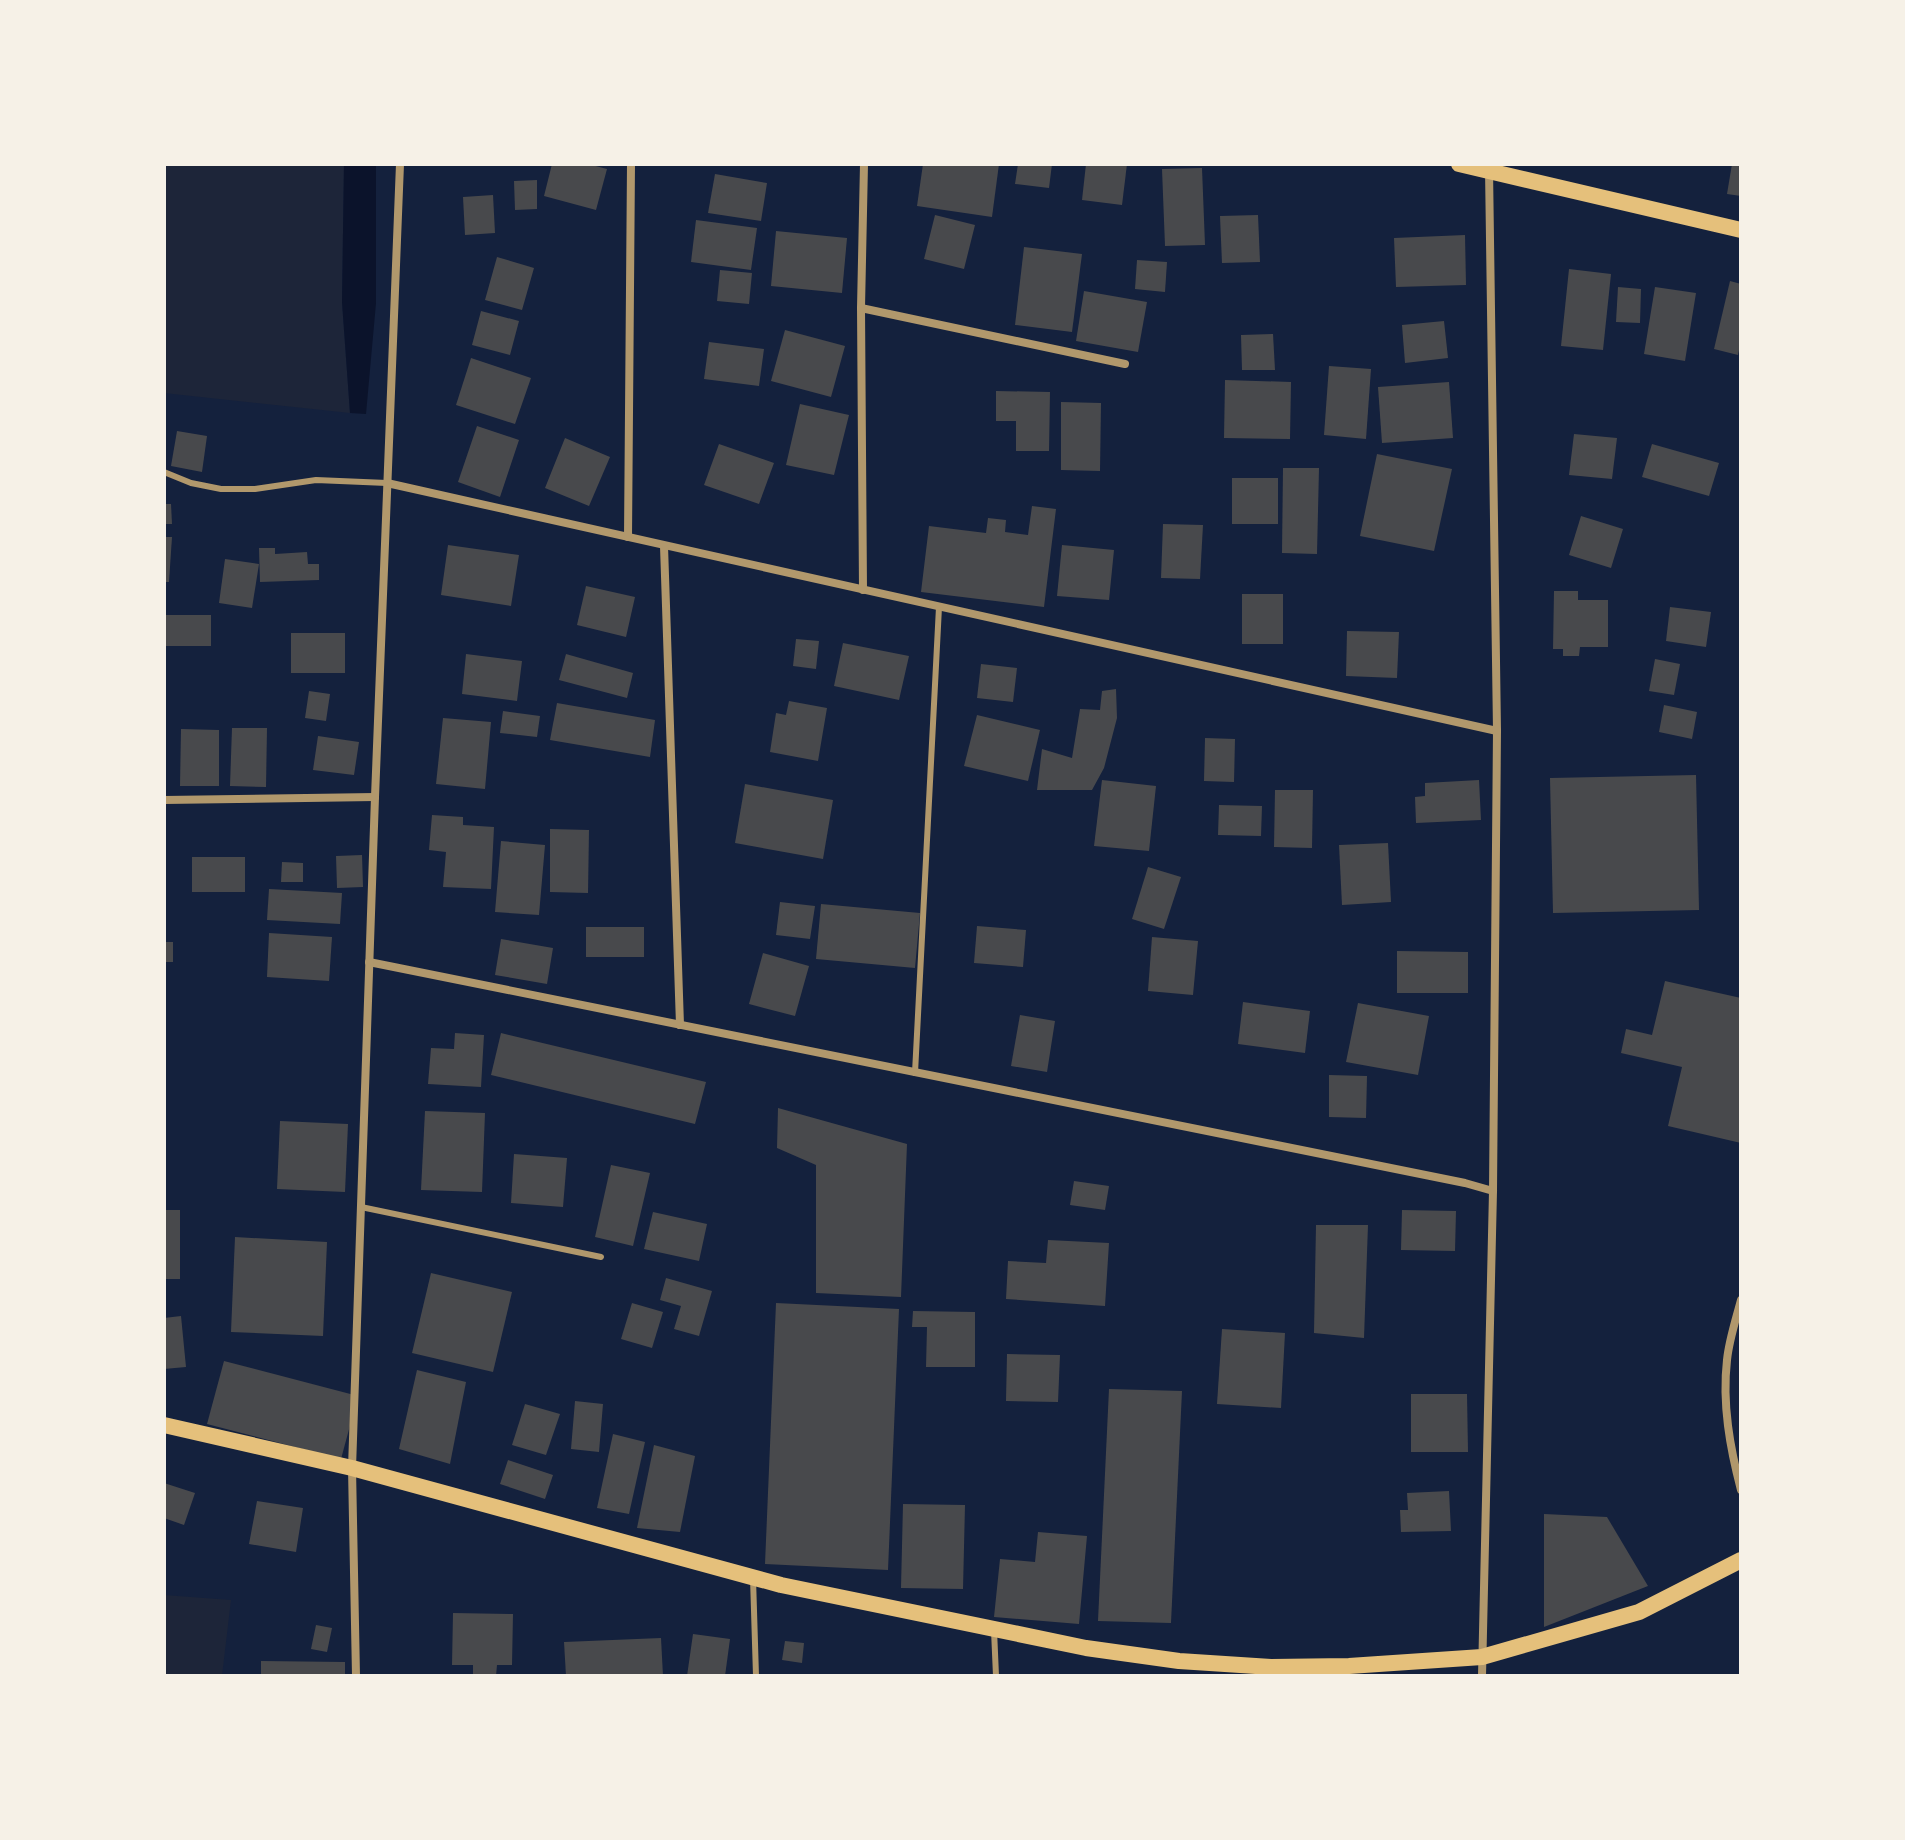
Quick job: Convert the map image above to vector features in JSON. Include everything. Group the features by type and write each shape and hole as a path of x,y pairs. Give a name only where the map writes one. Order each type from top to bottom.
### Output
{"main road":[{"path":"1459,164 1489,167 1741,230"},
{"path":"164,1425 352,1468 753,1578 1180,1668 1349,1666 1482,1657 1639,1612 1741,1560"}],"street":[{"path":"356,1676 352,1468 400,164"},
{"path":"628,537 631,164"},
{"path":"863,590 861,308 864,164"},
{"path":"1482,1676 1493,1191 1497,731 1489,167"},
{"path":"861,308 1125,364"},
{"path":"387,483 1497,731"},
{"path":"664,546 680,1025"},
{"path":"164,800 375,797"},
{"path":"369,962 1493,1191"},
{"path":"1741,1300 1727,1359 1726,1401 1732,1456 1741,1490"}],"lane":[{"path":"164,472 191,483 221,489 255,489 316,480 387,483"},
{"path":"915,1073 939,607"},
{"path":"361,1207 601,1257"},
{"path":"753,1578 756,1676"},
{"path":"994,1630 996,1676"}],"shaded area":[{"path":"164,164 344,164 342,302 350,413 164,393"},
{"path":"344,164 376,164 376,303 366,414 350,413 342,302"},
{"path":"164,1595 231,1600 222,1676 164,1676"}],"building":[{"path":"552,164 588,164 607,169 596,210 544,196"},
{"path":"923,164 999,164 992,217 917,206"},
{"path":"1018,164 1052,164 1049,188 1015,184"},
{"path":"1086,164 1127,164 1122,205 1082,200"},
{"path":"1732,164 1741,164 1741,196 1727,194"},
{"path":"1202,168 1205,245 1165,246 1162,169"},
{"path":"715,174 767,183 761,221 708,213"},
{"path":"537,180 537,209 515,210 514,181"},
{"path":"493,195 495,233 465,235 463,197"},
{"path":"935,215 975,225 964,269 924,259"},
{"path":"1258,215 1260,262 1222,263 1220,216"},
{"path":"696,220 757,228 751,270 691,262"},
{"path":"776,231 847,238 842,293 771,286"},
{"path":"1465,235 1466,285 1396,287 1394,238"},
{"path":"1024,247 1082,254 1072,332 1015,325"},
{"path":"497,257 534,268 522,310 485,300"},
{"path":"1137,260 1167,262 1165,292 1135,289"},
{"path":"1569,269 1611,274 1603,350 1561,346"},
{"path":"720,270 752,273 749,304 717,301"},
{"path":"1730,281 1741,284 1738,355 1714,349"},
{"path":"1618,287 1641,289 1640,323 1616,322"},
{"path":"1655,287 1696,293 1685,361 1644,354"},
{"path":"1084,291 1147,302 1138,352 1076,341"},
{"path":"481,311 519,321 510,355 472,345"},
{"path":"1444,321 1448,358 1405,363 1402,325"},
{"path":"785,330 845,346 831,397 771,381"},
{"path":"1273,334 1275,370 1242,370 1241,335"},
{"path":"709,342 764,349 759,386 704,379"},
{"path":"471,358 531,378 515,424 456,405"},
{"path":"1329,366 1371,369 1366,439 1324,435"},
{"path":"1225,380 1291,382 1290,439 1224,438"},
{"path":"1449,382 1453,438 1382,443 1378,387"},
{"path":"996,391 1050,392 1049,451 1016,451 1016,421 996,421"},
{"path":"1061,402 1101,403 1100,471 1061,470"},
{"path":"800,404 849,415 834,475 786,465"},
{"path":"477,426 519,440 500,497 458,482"},
{"path":"177,431 207,436 202,472 171,466"},
{"path":"1574,434 1617,438 1612,479 1569,475"},
{"path":"565,438 610,457 589,506 545,488"},
{"path":"719,444 774,463 759,504 704,485"},
{"path":"1652,444 1719,463 1709,496 1642,477"},
{"path":"1377,454 1452,469 1434,551 1360,536"},
{"path":"1283,468 1319,468 1317,554 1282,553"},
{"path":"1232,478 1278,478 1278,524 1232,524"},
{"path":"164,504 171,504 172,524 164,524"},
{"path":"1032,506 1056,509 1044,607 921,592 929,526 986,533 988,518 1006,520 1005,532 1028,535"},
{"path":"1581,516 1623,529 1611,568 1569,555"},
{"path":"1163,524 1203,525 1200,579 1161,578"},
{"path":"164,537 172,537 169,582 164,582"},
{"path":"448,545 519,555 511,606 441,595"},
{"path":"1062,545 1114,550 1109,600 1057,596"},
{"path":"259,548 275,548 275,554 307,552 308,564 319,564 319,580 260,582"},
{"path":"225,559 259,564 252,608 219,603"},
{"path":"586,586 635,597 626,637 577,625"},
{"path":"1554,591 1578,591 1578,600 1608,600 1608,647 1580,647 1579,656 1563,656 1563,649 1553,649"},
{"path":"1242,594 1283,594 1283,644 1242,644"},
{"path":"1670,607 1711,612 1706,647 1666,641"},
{"path":"164,615 211,615 211,646 164,646"},
{"path":"1347,631 1399,632 1397,678 1346,676"},
{"path":"291,633 345,633 345,673 291,673"},
{"path":"796,639 819,641 816,669 793,666"},
{"path":"843,643 909,656 899,700 834,686"},
{"path":"466,654 522,661 517,701 462,694"},
{"path":"566,654 633,673 627,698 559,680"},
{"path":"1655,659 1680,664 1674,695 1649,691"},
{"path":"981,664 1017,668 1013,702 977,698"},
{"path":"1116,689 1117,718 1104,768 1092,790 1037,790 1042,749 1072,758 1080,709 1100,710 1102,691"},
{"path":"309,691 330,694 326,721 305,718"},
{"path":"789,701 827,708 818,761 770,752 776,713 786,715"},
{"path":"557,703 655,720 650,757 550,740"},
{"path":"1664,705 1697,712 1692,739 1659,732"},
{"path":"503,711 540,716 537,737 500,733"},
{"path":"977,715 1040,730 1028,781 964,766"},
{"path":"443,718 491,722 485,789 436,784"},
{"path":"232,728 267,728 266,787 230,786"},
{"path":"181,729 219,730 219,786 180,786"},
{"path":"318,736 359,742 354,775 313,770"},
{"path":"1205,738 1235,739 1234,782 1204,781"},
{"path":"1696,775 1699,910 1553,913 1550,778"},
{"path":"1102,780 1156,786 1149,851 1094,846"},
{"path":"1479,780 1481,820 1416,823 1415,797 1425,796 1425,783"},
{"path":"745,784 833,800 823,859 735,843"},
{"path":"1275,790 1313,790 1312,848 1274,847"},
{"path":"1219,805 1262,806 1261,836 1218,835"},
{"path":"432,815 463,817 463,825 494,827 491,889 443,887 446,852 429,850"},
{"path":"550,829 589,830 588,893 550,892"},
{"path":"501,841 545,845 539,915 495,912"},
{"path":"1388,843 1391,902 1342,905 1339,845"},
{"path":"362,855 363,887 337,888 336,856"},
{"path":"192,857 245,857 245,892 192,892"},
{"path":"282,862 303,863 303,882 281,882"},
{"path":"1148,867 1181,877 1164,929 1132,919"},
{"path":"269,889 342,893 340,924 267,920"},
{"path":"780,902 815,906 810,939 776,935"},
{"path":"821,904 920,913 915,968 816,959"},
{"path":"977,926 1026,930 1023,967 974,963"},
{"path":"586,927 644,927 644,957 586,957"},
{"path":"269,933 332,937 329,981 267,977"},
{"path":"1152,937 1198,941 1193,995 1148,991"},
{"path":"501,939 553,948 547,984 495,975"},
{"path":"164,942 173,942 173,962 164,962"},
{"path":"1397,951 1468,952 1468,993 1397,993"},
{"path":"763,953 809,966 795,1016 749,1004"},
{"path":"1665,981 1741,998 1741,1143 1668,1126 1682,1067 1621,1053 1626,1029 1652,1035"},
{"path":"1243,1002 1310,1011 1305,1053 1238,1044"},
{"path":"1358,1003 1429,1016 1418,1075 1346,1062"},
{"path":"1020,1015 1055,1021 1047,1072 1011,1066"},
{"path":"455,1033 484,1035 481,1087 428,1084 431,1048 454,1049"},
{"path":"501,1033 706,1082 695,1124 491,1075"},
{"path":"1329,1075 1367,1076 1366,1118 1329,1117"},
{"path":"778,1108 907,1144 901,1297 816,1293 816,1165 777,1148"},
{"path":"425,1111 485,1113 482,1192 421,1190"},
{"path":"280,1121 348,1124 345,1192 277,1189"},
{"path":"514,1154 567,1158 563,1207 511,1203"},
{"path":"611,1165 650,1173 633,1246 595,1237"},
{"path":"1074,1181 1109,1186 1105,1210 1070,1205"},
{"path":"164,1210 180,1210 180,1279 164,1279"},
{"path":"1402,1210 1456,1211 1455,1251 1401,1250"},
{"path":"653,1212 707,1224 699,1261 644,1249"},
{"path":"1316,1225 1368,1225 1364,1338 1314,1333"},
{"path":"235,1237 327,1242 323,1336 231,1332"},
{"path":"1048,1240 1109,1243 1105,1306 1006,1299 1008,1261 1046,1263"},
{"path":"431,1273 512,1292 493,1372 412,1353"},
{"path":"666,1278 712,1291 699,1336 674,1329 681,1306 660,1300"},
{"path":"632,1303 663,1312 652,1348 621,1339"},
{"path":"776,1303 899,1309 888,1570 765,1564"},
{"path":"913,1311 975,1312 975,1367 926,1367 927,1327 912,1327"},
{"path":"181,1316 186,1367 164,1369 164,1318"},
{"path":"1222,1329 1285,1333 1281,1408 1217,1404"},
{"path":"1007,1354 1060,1355 1058,1402 1006,1401"},
{"path":"224,1361 358,1396 341,1459 207,1424"},
{"path":"417,1370 466,1382 450,1464 399,1449"},
{"path":"1109,1389 1182,1391 1171,1623 1098,1621"},
{"path":"1411,1394 1467,1394 1468,1452 1411,1452"},
{"path":"575,1401 603,1404 599,1452 571,1449"},
{"path":"525,1404 560,1414 546,1455 512,1445"},
{"path":"613,1434 645,1442 629,1514 597,1508"},
{"path":"654,1445 695,1456 680,1532 637,1528"},
{"path":"508,1460 553,1475 545,1499 500,1484"},
{"path":"164,1483 195,1493 184,1525 164,1518"},
{"path":"1449,1491 1451,1531 1401,1532 1400,1510 1408,1510 1407,1493"},
{"path":"257,1501 303,1508 296,1552 249,1544"},
{"path":"903,1504 965,1505 963,1589 901,1588"},
{"path":"1544,1514 1607,1517 1648,1586 1544,1627"},
{"path":"1038,1532 1087,1536 1079,1624 994,1617 1000,1559 1035,1562"},
{"path":"453,1613 513,1614 512,1665 497,1665 496,1676 473,1676 473,1665 452,1665"},
{"path":"316,1625 332,1628 327,1652 311,1649"},
{"path":"693,1634 730,1639 725,1676 687,1676"},
{"path":"661,1638 663,1676 566,1676 564,1642"},
{"path":"785,1641 804,1643 802,1663 782,1660"},
{"path":"261,1661 345,1662 345,1676 261,1676"}]}
